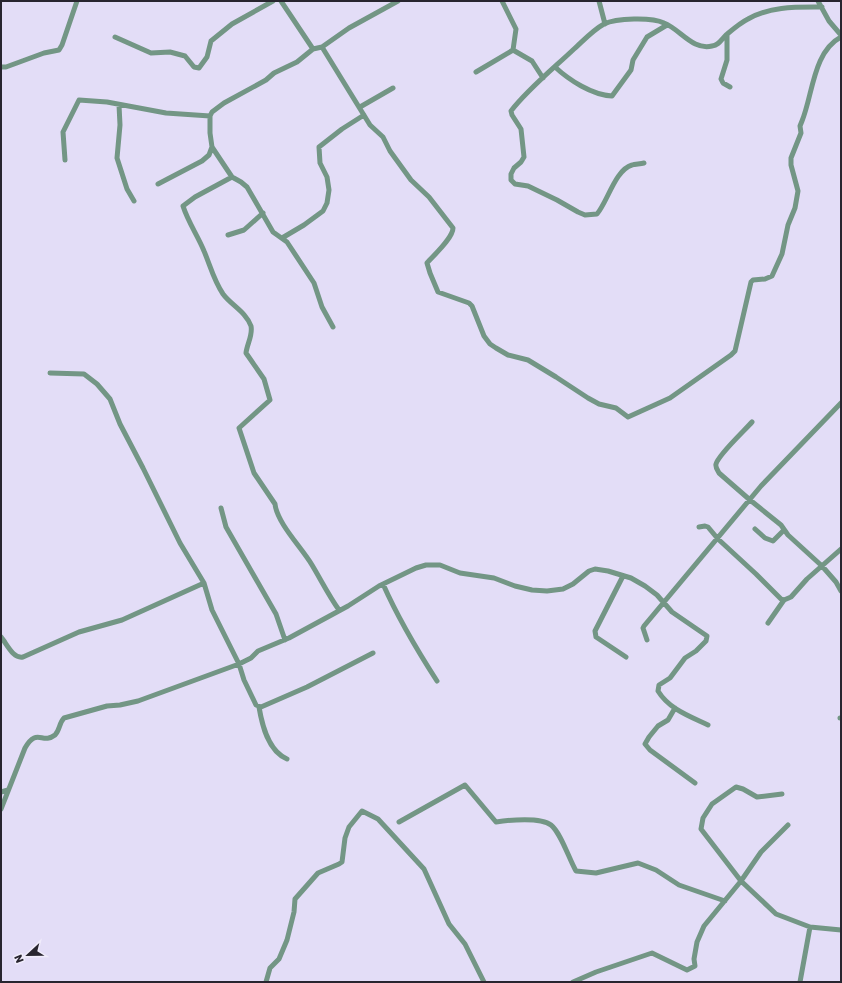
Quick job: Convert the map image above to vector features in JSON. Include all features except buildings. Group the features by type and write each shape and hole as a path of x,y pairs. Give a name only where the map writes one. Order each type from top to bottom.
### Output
{"street":[{"path":"1,67 44,53 59,50 76,1"},
{"path":"116,37 151,53 170,52 185,56 194,67 199,68 207,57 211,41 232,24 273,1"},
{"path":"281,1 313,49"},
{"path":"333,327 322,307 314,283 287,242 273,232 247,187 232,177 220,161 212,147 210,116 216,108 266,80 274,73 297,62 313,49 322,47 349,28 398,1"},
{"path":"502,1 516,29 513,50"},
{"path":"599,1 605,24"},
{"path":"322,47 370,125 383,137 390,151 411,180 428,197 453,228 453,232 448,239 427,263 438,292 469,303 472,306 484,336 490,344 508,356 528,360 588,398 599,404 611,406 631,417 670,398 719,364 734,351 751,282 772,276 782,254 788,225 795,208 798,192 791,165 791,158 801,133 800,126 820,60 825,51 841,36 829,21 818,1"},
{"path":"644,163 631,165 622,172 613,184 602,209 597,214 585,215 528,186 515,184 511,180 511,174 514,168 524,157 521,130 511,111 543,78 595,30 605,24 619,20 647,20 664,23 691,42 705,47 718,44 747,19 773,9 822,7"},
{"path":"555,67 573,81 589,89 612,96 631,70 633,60 647,37 667,25"},
{"path":"727,35 727,60 721,79 723,83 730,87"},
{"path":"476,72 513,50"},
{"path":"513,50 532,61 543,78"},
{"path":"360,107 393,88"},
{"path":"65,160 63,132 79,100 107,102 166,113 210,116"},
{"path":"119,105 120,125 117,158 134,201"},
{"path":"282,238 304,225 323,211 327,204 330,190 327,177 320,163 319,147 342,129 364,115"},
{"path":"158,184 205,159 212,147"},
{"path":"232,177 195,197 183,206 187,219 203,249 223,294 238,308 249,322 251,328 252,334 246,353 264,380 270,400 239,428 254,473 275,504 276,509 291,535 312,563 329,595 340,610"},
{"path":"228,235 244,230 263,213"},
{"path":"50,373 84,374 97,384 110,399 120,424 180,543 204,583 212,610 239,664 244,680 256,705 259,706 265,731 273,748 279,756 287,759"},
{"path":"647,640 643,628 644,626 750,500 841,402"},
{"path":"752,422 716,464 719,473 781,525 784,530 822,566 836,582 841,591"},
{"path":"221,508 226,527 276,614 285,640"},
{"path":"699,527 705,526 708,528 781,599 784,600"},
{"path":"755,529 765,538 773,541 784,530"},
{"path":"768,623 784,600 790,597 807,579 841,549"},
{"path":"1,809 24,748 29,740 33,737 43,738 53,736 64,718 107,706 120,706 138,701 239,664 251,658 258,651 285,640 340,610 383,584 416,568 426,565 435,564 460,573 494,578 515,586 532,590 547,591 563,589 573,584 589,571 595,569 636,580 657,595 672,612 707,636 706,641 696,651 685,658 670,678 659,685 658,691 663,699 675,708 708,725"},
{"path":"623,576 595,632 596,637 626,657"},
{"path":"1,637 15,656 20,658 79,632 122,620 204,583"},
{"path":"383,584 390,601 437,681"},
{"path":"259,706 261,707 307,687 373,653"},
{"path":"675,708 668,720 658,726 645,744 650,750 695,784"},
{"path":"399,822 465,785 496,822 539,820 551,825 562,842 576,871 596,873 638,863 656,870 679,884 726,901"},
{"path":"782,794 757,797 743,789 736,787 712,804 703,818 701,829 741,881 776,914 810,927 841,930"},
{"path":"1,792 8,790"},
{"path":"266,982 270,968 279,959 287,940 294,912 295,899 318,873 342,862 345,838 349,827 362,811 378,819 424,869 449,924 465,944 484,982"},
{"path":"573,982 596,972 652,953 687,970 695,966 694,959 697,942 704,926 726,901 761,852 788,825"},
{"path":"800,982 810,927"}]}
